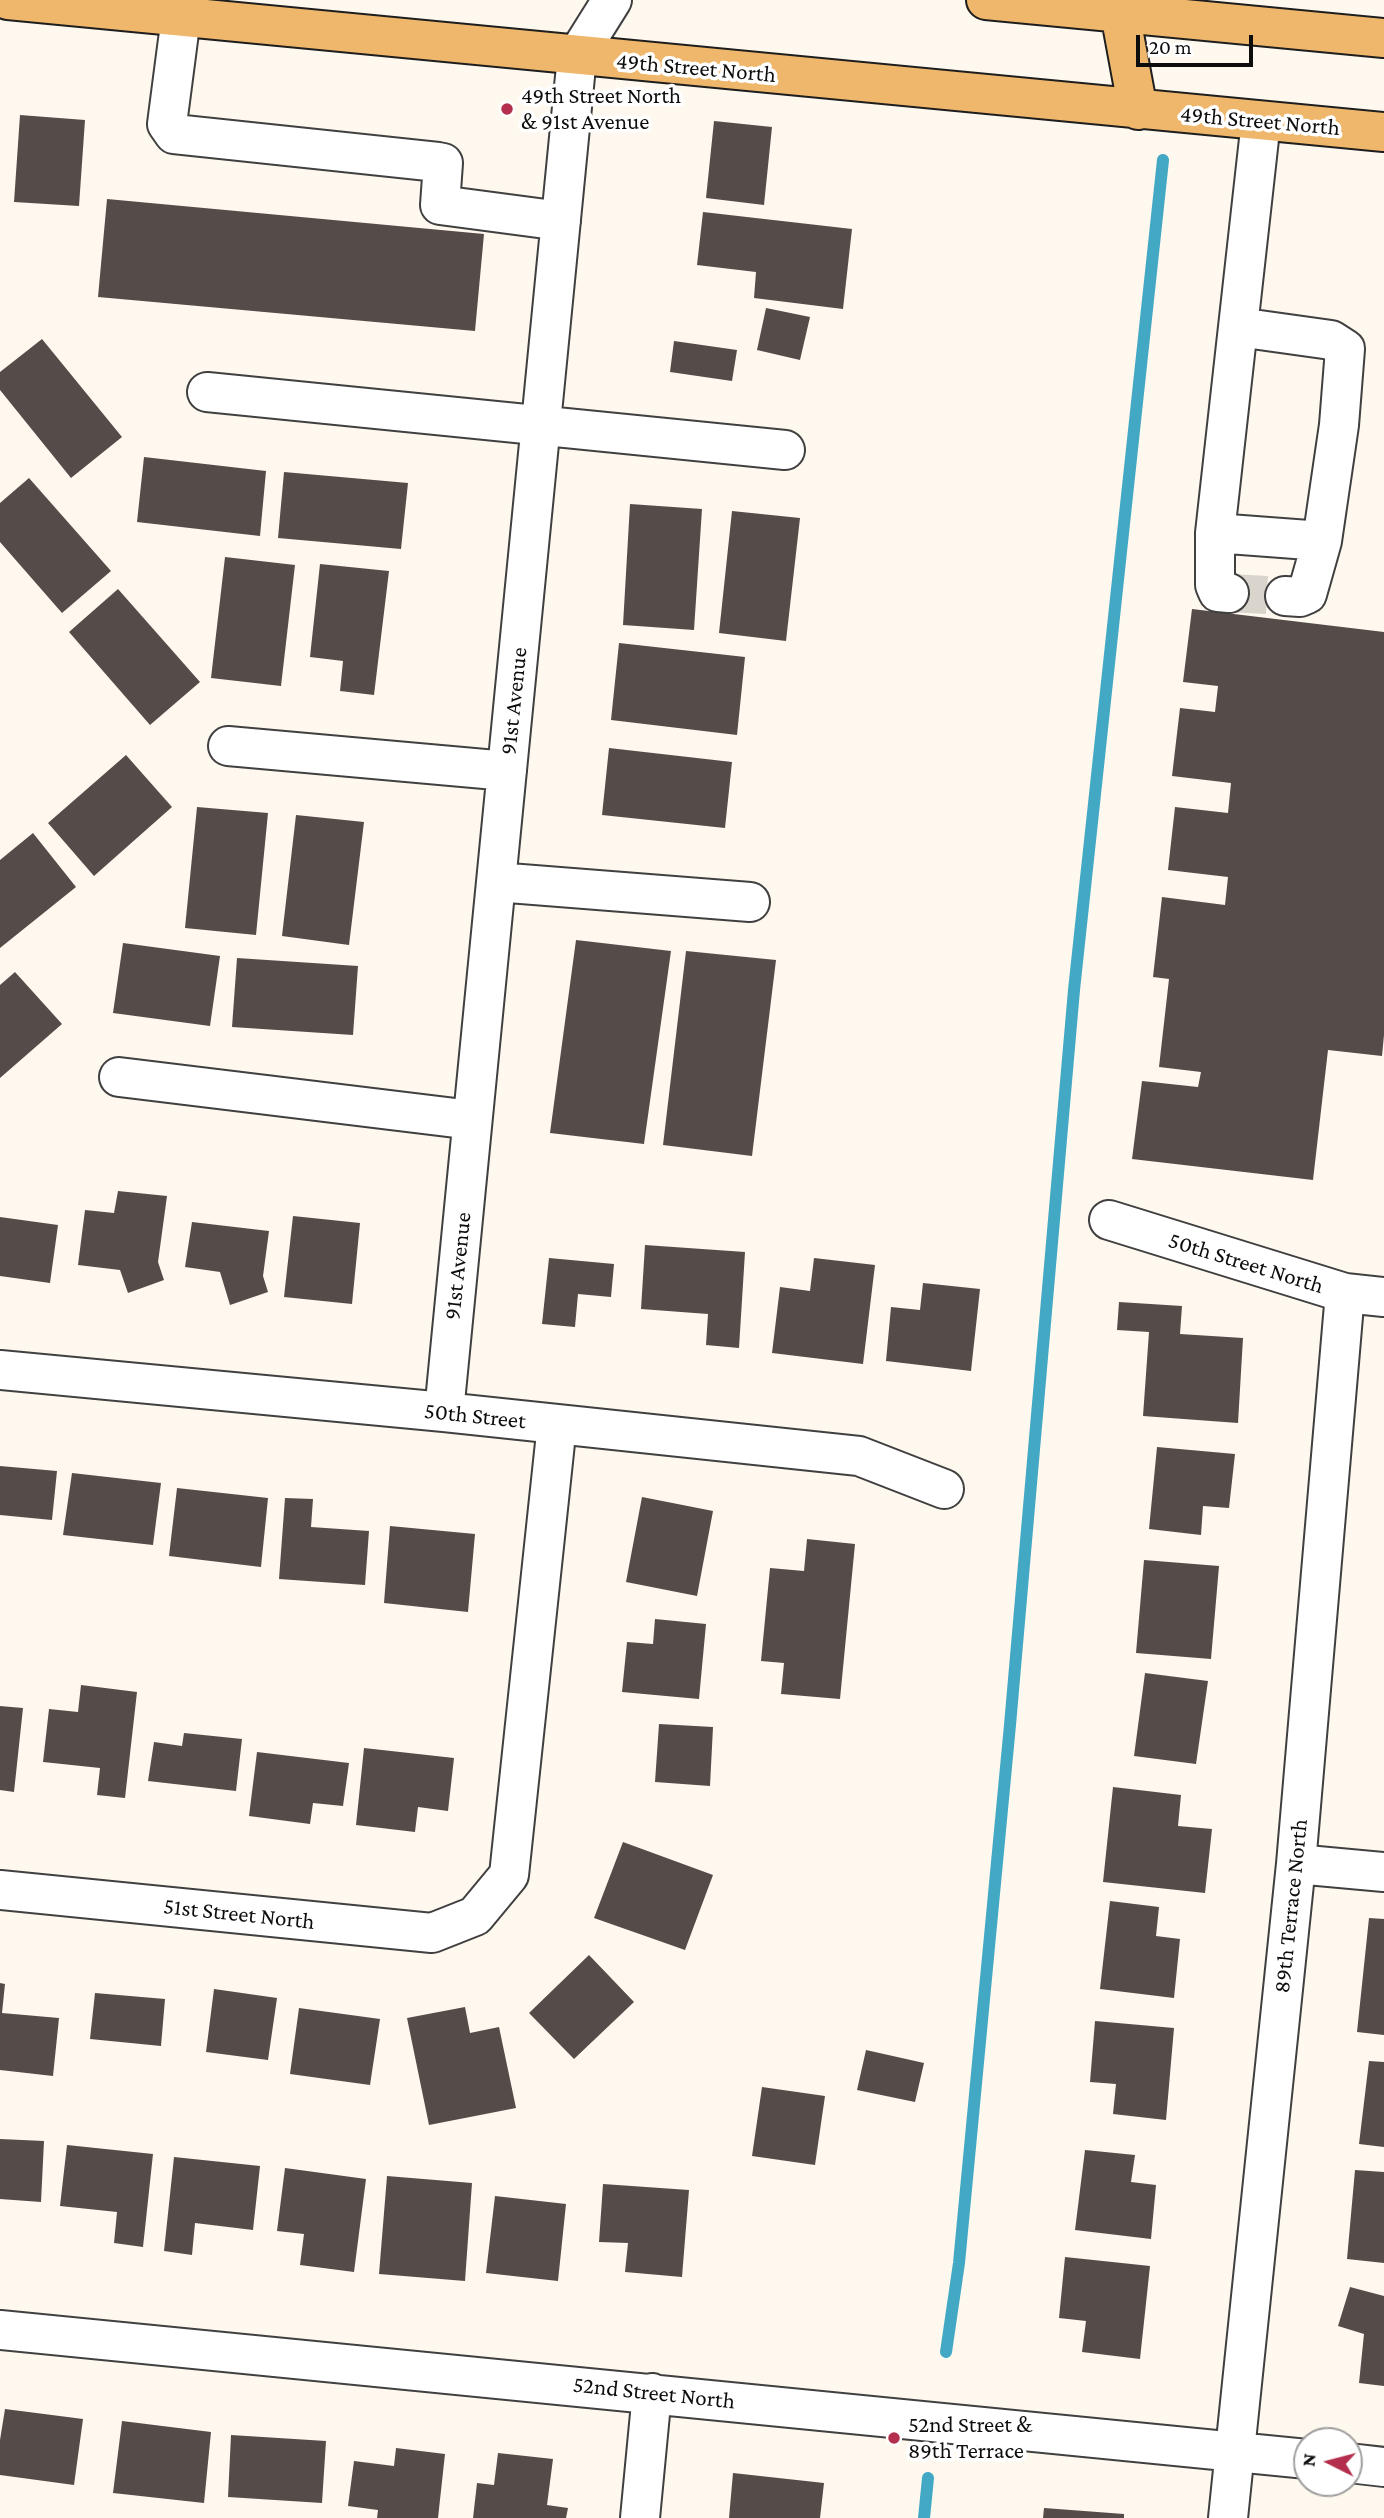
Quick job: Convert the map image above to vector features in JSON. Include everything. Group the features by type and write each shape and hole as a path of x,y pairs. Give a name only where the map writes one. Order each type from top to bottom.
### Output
{"main road":[{"name":"49th Street North","path":"8,0 578,57 1384,132"},
{"path":"986,0 1120,6 1384,38"},
{"path":"1120,6 1138,110"}],"street":[{"name":"91st Avenue","path":"443,1412 578,57 612,0"},
{"path":"181,17 167,124 174,134 443,163 440,205 561,221"},
{"path":"1229,593 1218,592 1214,585 1216,533 1261,121"},
{"path":"1238,327 1331,340 1345,349 1339,425 1322,541 1307,593 1300,597 1285,596"},
{"path":"207,392 785,450"},
{"path":"1216,533 1322,541"},
{"path":"228,746 507,771"},
{"path":"496,881 750,902"},
{"path":"119,1077 472,1120"},
{"name":"50th Street North","path":"1109,1220 1345,1293 1384,1297"},
{"name":"89th Terrace North","path":"1228,2518 1296,1864 1345,1293"},
{"name":"50th Street","path":"0,1370 443,1412 859,1456 944,1489"},
{"name":"51st Street North","path":"0,1890 432,1933 475,1916 509,1875 557,1424"},
{"path":"1296,1864 1384,1872"},
{"name":"52nd Street North","path":"0,2330 1293,2458"},
{"path":"640,2518 652,2393"},
{"path":"1363,2465 1384,2467"}],"building":[{"path":"20,115 85,120 79,206 14,202"},
{"path":"714,121 772,127 764,205 706,198"},
{"path":"107,199 484,234 475,331 98,297"},
{"path":"703,212 852,229 843,309 754,298 756,272 697,265"},
{"path":"766,308 810,317 800,360 757,350"},
{"path":"42,339 122,437 71,478 0,390 0,372"},
{"path":"674,341 737,350 732,381 670,372"},
{"path":"144,457 266,471 260,536 137,522"},
{"path":"284,472 408,483 401,549 278,538"},
{"path":"29,478 111,571 62,613 0,542 0,503"},
{"path":"630,504 702,509 694,630 623,625"},
{"path":"732,511 800,518 786,641 719,633"},
{"path":"225,557 295,565 281,686 211,678"},
{"path":"320,564 389,571 374,695 340,691 343,661 310,657"},
{"path":"118,589 200,682 150,725 69,632"},
{"path":"1192,609 1384,632 1382,1056 1328,1050 1313,1180 1132,1159 1142,1081 1198,1087 1201,1072 1159,1067 1169,979 1153,977 1162,897 1225,905 1228,877 1168,870 1175,807 1228,813 1231,783 1172,776 1180,708 1215,712 1218,686 1183,682"},
{"path":"619,643 745,657 737,735 611,720"},
{"path":"609,748 732,762 725,828 602,815"},
{"path":"126,755 172,807 94,876 48,823"},
{"path":"197,807 268,813 256,935 185,928"},
{"path":"296,815 364,822 349,945 282,936"},
{"path":"33,833 76,887 0,948 0,860"},
{"path":"576,940 671,951 644,1144 550,1133"},
{"path":"123,943 220,956 210,1026 113,1013"},
{"path":"686,951 776,960 752,1156 663,1145"},
{"path":"237,958 358,966 353,1035 232,1027"},
{"path":"15,972 62,1024 0,1078 0,985"},
{"path":"118,1191 167,1196 158,1262 164,1280 128,1293 120,1270 78,1265 85,1210 114,1213"},
{"path":"293,1216 360,1223 352,1304 284,1297"},
{"path":"0,1217 58,1225 50,1283 0,1276"},
{"path":"192,1222 269,1231 263,1276 268,1292 230,1305 220,1272 185,1267"},
{"path":"645,1245 745,1252 739,1348 706,1345 708,1314 641,1309"},
{"path":"549,1258 614,1264 611,1297 578,1294 575,1327 542,1324"},
{"path":"814,1258 875,1265 863,1364 772,1353 780,1287 810,1291"},
{"path":"923,1283 980,1289 971,1371 886,1361 891,1307 920,1310"},
{"path":"1119,1302 1182,1306 1180,1334 1243,1338 1238,1423 1143,1416 1149,1332 1117,1330"},
{"path":"1157,1447 1235,1454 1229,1508 1203,1506 1201,1535 1149,1529"},
{"path":"0,1466 57,1471 52,1520 0,1515"},
{"path":"72,1473 161,1483 153,1545 63,1535"},
{"path":"177,1488 268,1498 261,1567 169,1556"},
{"path":"642,1497 713,1511 697,1596 626,1582"},
{"path":"285,1498 313,1499 311,1527 369,1531 365,1585 279,1579"},
{"path":"390,1526 475,1534 468,1612 384,1603"},
{"path":"807,1539 855,1544 840,1699 781,1694 784,1663 761,1661 770,1568 804,1571"},
{"path":"1144,1560 1219,1566 1211,1659 1136,1653"},
{"path":"655,1619 706,1624 699,1699 622,1692 627,1642 653,1644"},
{"path":"1145,1673 1208,1681 1196,1764 1134,1756"},
{"path":"81,1685 137,1692 125,1798 97,1795 100,1768 43,1762 49,1709 78,1712"},
{"path":"0,1706 23,1708 14,1792 0,1790"},
{"path":"659,1724 713,1727 710,1786 655,1782"},
{"path":"184,1733 242,1739 236,1791 148,1781 154,1742 182,1746"},
{"path":"364,1748 454,1758 448,1811 418,1807 415,1832 356,1825"},
{"path":"257,1752 349,1763 343,1806 313,1803 310,1824 249,1816"},
{"path":"1113,1787 1181,1795 1178,1826 1212,1829 1205,1893 1103,1882"},
{"path":"623,1842 713,1875 685,1950 594,1918"},
{"path":"1110,1901 1159,1907 1156,1936 1180,1939 1174,1998 1100,1989"},
{"path":"1369,1918 1384,1919 1384,2035 1357,2032"},
{"path":"589,1955 634,2002 574,2059 529,2013"},
{"path":"0,1983 5,1984 2,2013 59,2018 53,2076 0,2070"},
{"path":"214,1989 277,1998 268,2060 206,2052"},
{"path":"95,1993 165,1999 161,2046 90,2039"},
{"path":"465,2007 470,2033 499,2027 516,2108 429,2125 407,2018"},
{"path":"299,2008 380,2019 370,2085 290,2074"},
{"path":"1095,2021 1174,2028 1166,2120 1113,2114 1116,2084 1090,2082"},
{"path":"866,2050 924,2063 915,2102 857,2090"},
{"path":"1369,2061 1384,2062 1384,2147 1359,2144"},
{"path":"762,2087 825,2096 815,2165 752,2156"},
{"path":"0,2139 44,2141 41,2202 0,2199"},
{"path":"67,2145 153,2154 143,2247 114,2243 117,2212 60,2206"},
{"path":"1085,2150 1135,2155 1131,2182 1156,2185 1151,2239 1075,2230"},
{"path":"174,2157 260,2166 253,2230 195,2223 192,2255 164,2251"},
{"path":"285,2168 366,2179 354,2272 300,2265 304,2234 277,2231"},
{"path":"1355,2170 1384,2172 1384,2263 1347,2259"},
{"path":"387,2176 472,2183 465,2281 379,2274"},
{"path":"603,2184 689,2190 682,2277 625,2272 628,2243 599,2242"},
{"path":"495,2196 566,2204 558,2281 486,2273"},
{"path":"1065,2257 1150,2266 1140,2359 1082,2352 1086,2321 1059,2318"},
{"path":"1350,2287 1384,2296 1384,2386 1359,2383 1364,2334 1338,2326"},
{"path":"5,2409 83,2419 74,2485 0,2475 0,2440"},
{"path":"122,2421 211,2432 204,2503 113,2493"},
{"path":"231,2435 326,2441 322,2503 228,2497"},
{"path":"396,2448 445,2454 438,2518 377,2518 378,2510 348,2506 354,2461 394,2466"},
{"path":"498,2453 553,2459 547,2505 568,2508 566,2518 473,2518 477,2483 494,2485"},
{"path":"733,2473 824,2483 820,2518 729,2518"},
{"path":"1044,2508 1124,2514 1124,2518 1043,2518"}],"waterway":[{"path":"946,2352 959,2263 1010,1725 1074,990 1163,160"},
{"path":"924,2518 928,2478"}],"tunnel":[{"path":"1229,593 1285,596"}],"place":[{"name":"49th Street North & 91st Avenue","path":"507,109"},
{"name":"52nd Street & 89th Terrace","path":"894,2438"}]}
